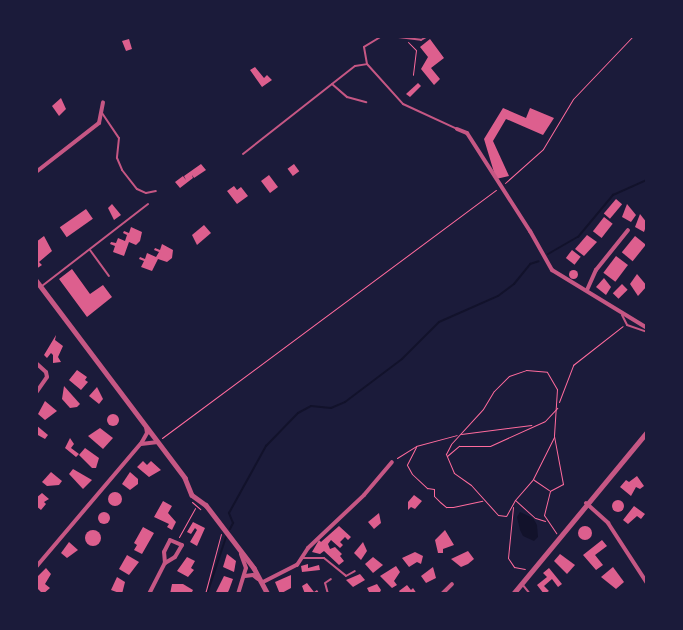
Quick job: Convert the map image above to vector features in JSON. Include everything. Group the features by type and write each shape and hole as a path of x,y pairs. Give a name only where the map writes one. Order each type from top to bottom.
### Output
{"street":[{"path":"36,172 99,123 103,102"},
{"path":"457,129 467,134 530,231 545,263 552,270 587,290 647,330"},
{"path":"587,290 596,270 628,230"},
{"path":"36,280 186,478 192,495 206,505 231,537 263,582 268,593"},
{"path":"36,290 41,286"},
{"path":"36,363 46,372 47,377 36,393"},
{"path":"36,567 139,445 147,433 145,423"},
{"path":"513,594 558,535 647,432"},
{"path":"139,445 151,441 158,442"},
{"path":"263,582 297,565 301,558 392,462"},
{"path":"586,503 608,523 647,583"},
{"path":"231,537 245,562 245,576 238,594"},
{"path":"149,594 165,564 175,558 182,545 170,540 164,552 165,564"},
{"path":"245,576 257,577 268,593"},
{"path":"442,594 452,584"}],"lane":[{"path":"382,36 364,48 368,64 402,104 457,129"},
{"path":"390,36 420,40 428,36"},
{"path":"242,154 356,66 368,64"},
{"path":"332,84 347,97 366,102"},
{"path":"101,111 119,138 117,158 122,170 137,189 146,193 156,191"},
{"path":"41,286 148,204"},
{"path":"90,250 109,276"},
{"path":"622,314 626,324 647,330"},
{"path":"647,356 647,364"},
{"path":"301,558 324,558 346,576 355,571"},
{"path":"328,594 325,583 331,579"},
{"path":"521,584 530,594"}],"path":[{"path":"158,442 500,186 543,149 574,99 633,36"},
{"path":"404,39 416,50 413,75"},
{"path":"446,457 459,446 490,446 552,416 573,365 626,324"},
{"path":"510,520 506,516 498,515 471,485 454,473 446,457 446,451 459,434 477,416 494,391 509,376 526,370 547,372 553,377 558,405 554,436 563,484 550,491"},
{"path":"392,462 416,446 459,434 537,424"},
{"path":"506,516 515,500 533,479 554,436"},
{"path":"416,446 407,464 412,474 430,490 434,489 434,496 446,507 483,500"},
{"path":"533,479 550,491"},
{"path":"545,521 550,491"},
{"path":"515,500 510,520 510,563 514,567 531,572"},
{"path":"515,500 536,518 545,521 558,535"},
{"path":"176,542 196,507"},
{"path":"205,594 211,580 222,526"}],"shaded area":[{"path":"520,512 533,518 537,525 538,537 534,541 523,536 520,530 517,517"}],"building":[{"path":"129,39 132,49 126,51 122,41"},
{"path":"430,39 444,58 431,68 440,79 434,85 421,69 428,57 420,47"},
{"path":"255,67 264,78 267,75 272,80 262,87 250,70"},
{"path":"418,83 421,86 410,97 406,94"},
{"path":"61,98 66,109 59,116 52,106"},
{"path":"503,108 526,118 530,108 554,118 543,135 506,119 493,141 509,176 496,179 484,139"},
{"path":"201,164 206,170 194,178 192,175 193,178 180,188 175,182 183,176 186,180 184,176"},
{"path":"294,164 299,171 293,176 288,169"},
{"path":"269,175 278,187 270,193 261,181"},
{"path":"234,186 237,190 241,187 248,196 237,204 227,191"},
{"path":"616,199 622,204 610,219 604,214"},
{"path":"112,204 121,215 114,220 108,208"},
{"path":"627,204 636,215 631,222 622,217"},
{"path":"86,209 93,219 67,237 60,227"},
{"path":"640,214 647,223 644,232 635,227"},
{"path":"604,217 613,224 602,238 593,231"},
{"path":"204,225 211,233 197,245 192,235"},
{"path":"131,227 142,232 140,241 136,245 129,242 124,256 113,252 115,246 110,244 111,242 116,243 118,238 125,241 127,235 123,233 124,231 129,233"},
{"path":"587,235 597,242 584,256 575,249"},
{"path":"44,236 52,251 39,262 42,265 36,269 36,242"},
{"path":"635,236 646,245 633,261 622,252"},
{"path":"162,244 173,250 172,258 167,262 158,259 152,271 141,267 144,261 139,259 140,257 145,259 147,253 156,257 159,252 154,250 155,248 160,250"},
{"path":"572,250 581,257 575,265 566,258"},
{"path":"616,256 628,265 615,282 603,273"},
{"path":"72,269 90,294 103,285 112,297 87,317 59,279"},
{"path":"573,269 578,274 573,279 568,274"},
{"path":"637,274 647,286 638,296 630,284"},
{"path":"604,278 611,287 606,295 596,287"},
{"path":"622,284 628,290 618,299 613,293"},
{"path":"56,335 55,340 63,346 58,357 61,362 53,363 53,355 51,353 47,358 44,355"},
{"path":"77,370 87,377 85,380 88,382 81,390 69,380"},
{"path":"64,386 80,404 77,407 70,408 62,399"},
{"path":"97,387 103,399 99,404 89,396"},
{"path":"45,401 57,411 45,420 38,414"},
{"path":"111,414 115,414 119,420 115,426 111,426 107,422 107,418"},
{"path":"36,425 48,435 45,439 36,434"},
{"path":"100,428 113,438 103,449 88,436"},
{"path":"70,438 74,444 71,448 79,454 76,457 65,448"},
{"path":"85,448 99,458 96,468 92,468 79,455"},
{"path":"143,461 147,465 151,461 161,470 149,477 137,467"},
{"path":"73,469 92,480 83,489 69,474"},
{"path":"51,472 62,481 59,485 47,486 42,482"},
{"path":"130,472 138,479 138,484 130,490 122,484"},
{"path":"637,476 644,486 640,489 636,487 631,496 620,487 626,480 629,482"},
{"path":"112,492 118,492 122,499 118,506 112,506 108,502 108,496"},
{"path":"42,493 49,499 44,502 46,504 41,510 36,506 36,498"},
{"path":"414,495 422,501 415,509 411,507 408,510 408,502"},
{"path":"618,500 624,506 618,512 612,506"},
{"path":"163,501 172,506 168,513 176,522 172,530 167,527 169,524 154,517"},
{"path":"634,506 645,514 641,519 637,516 628,524 623,520"},
{"path":"102,512 106,512 110,518 106,524 102,524 98,520 98,516"},
{"path":"379,513 381,523 374,529 368,522"},
{"path":"193,522 205,528 197,546 190,542 197,530 195,528 191,534 187,532"},
{"path":"339,526 351,537 348,540 345,537 340,542 343,545 340,548 331,540 328,544 330,549 335,547 342,554 340,556 344,561 339,565 324,551 320,554 312,552 319,540 321,542"},
{"path":"585,526 590,528 592,533 590,538 585,540 580,538 578,533 580,528"},
{"path":"143,527 154,533 142,554 134,550 137,545 134,543"},
{"path":"93,530 99,532 101,538 99,544 93,546 87,544 85,538 87,532"},
{"path":"445,530 454,545 443,549 443,553 438,553 435,540"},
{"path":"602,540 607,546 595,555 603,565 596,570 583,555"},
{"path":"69,542 78,550 67,558 61,553"},
{"path":"363,542 367,551 361,560 354,553"},
{"path":"468,551 474,559 468,564 461,567 451,559"},
{"path":"415,552 423,556 421,564 417,562 409,567 402,558"},
{"path":"227,554 236,561 234,572 223,567"},
{"path":"560,554 575,565 567,574 554,561"},
{"path":"127,555 139,562 129,575 119,569"},
{"path":"187,557 195,561 191,568 194,570 188,577 177,571"},
{"path":"373,557 383,565 373,573 365,564"},
{"path":"308,564 308,568 319,565 320,570 302,572 301,566"},
{"path":"396,566 400,572 394,581 397,585 392,588 380,576"},
{"path":"433,567 436,578 426,583 421,576"},
{"path":"613,567 624,582 616,589 601,577"},
{"path":"46,568 51,574 45,584 50,588 43,594 36,587 36,578"},
{"path":"549,568 562,584 558,587 552,579 544,586 549,591 544,594 537,585 547,577 543,573"},
{"path":"360,574 365,580 353,587 346,580"},
{"path":"291,575 291,588 280,594 275,582"},
{"path":"224,576 233,579 227,594 215,594"},
{"path":"117,577 125,582 122,594 111,590"},
{"path":"307,583 314,592 317,590 319,593 305,594 302,586"},
{"path":"172,584 183,584 193,590 191,594 170,594"},
{"path":"377,584 381,590 379,594 370,594 367,588"},
{"path":"407,585 411,590 413,588 417,594 401,594 399,591"}],"waterway":[{"path":"548,254 578,237 613,195 647,180"},
{"path":"230,529 233,523 229,513 266,446 298,413 311,406 331,408 345,402 402,359 439,322 498,296 514,284 530,264 539,261"},
{"path":"207,594 226,537"}]}
